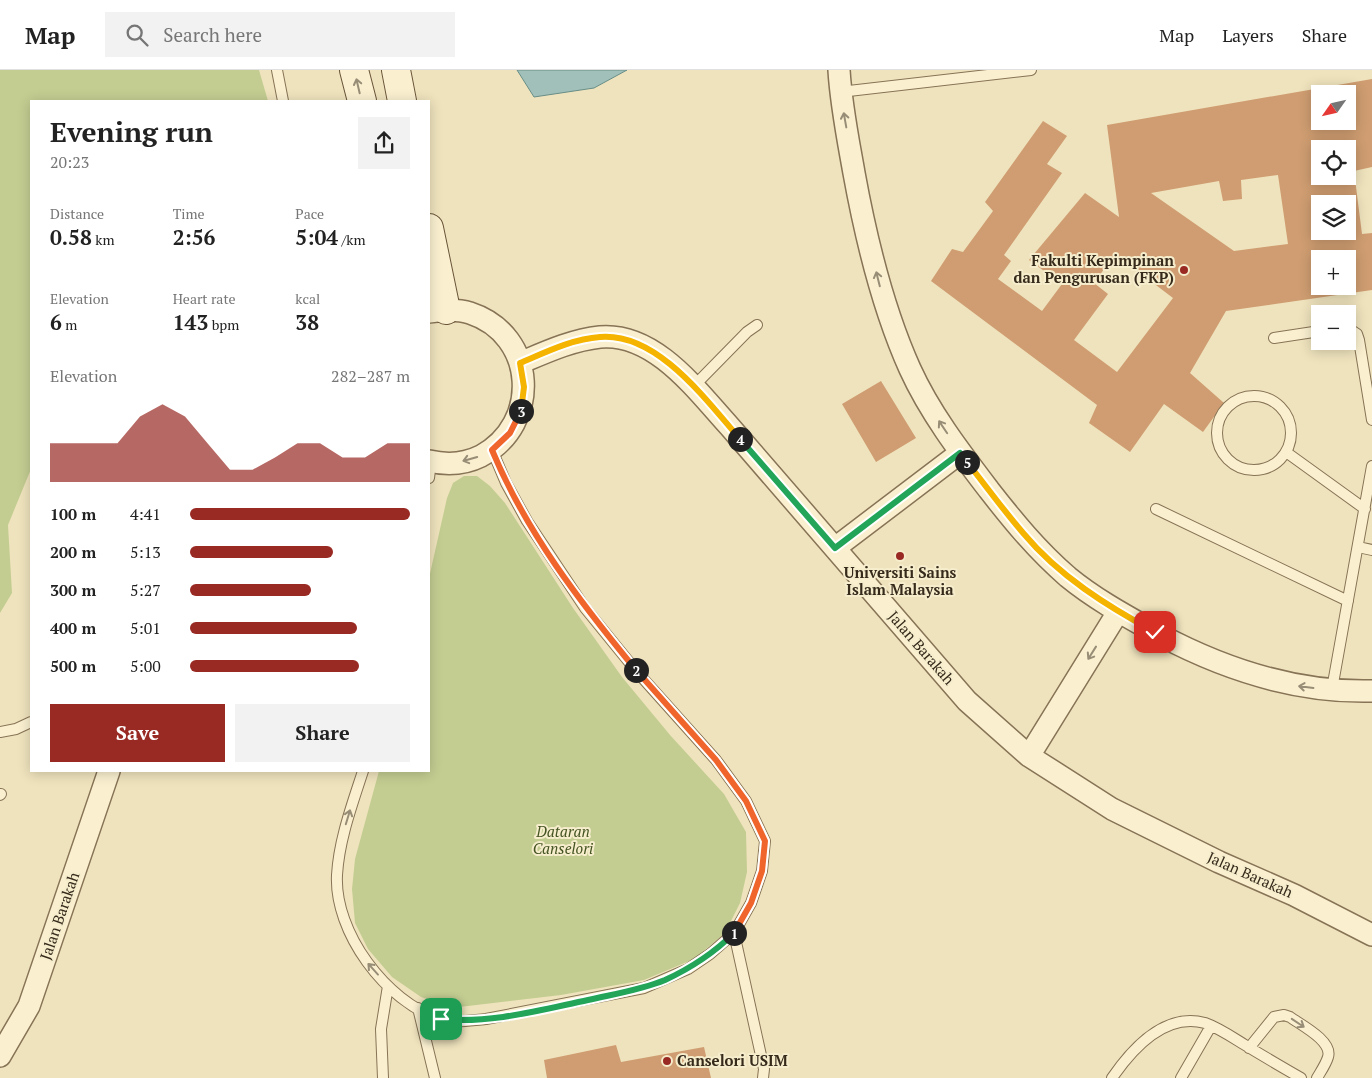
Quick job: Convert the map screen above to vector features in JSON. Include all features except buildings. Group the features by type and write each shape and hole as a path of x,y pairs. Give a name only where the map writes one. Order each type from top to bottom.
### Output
{"street":[{"path":"354,70 362,100"},
{"path":"396,70 402,100"},
{"path":"840,70 840,92 859,199 882,294 910,369 937,418 960,453 1024,536 1070,578 1118,612 1192,652 1227,666 1282,683 1332,689 1372,690"},
{"path":"430,238 437,311 470,313 492,324 509,341 520,363 524,387 521,411 510,433 492,450 473,459 430,467"},
{"name":"Jalan Barakah","path":"520,363 560,346 600,337 626,338 650,348 693,387 967,701 1029,756 1112,809 1219,862 1294,894 1372,935"},
{"path":"835,548 960,453"},
{"path":"1029,756 1118,612"},
{"name":"Jalan Barakah","path":"0,1056 29,1006 109,772"}],"lane":[{"path":"277,70 283,100"},
{"path":"840,92 1032,70"},
{"path":"693,387 747,332 757,325"},
{"path":"1274,338 1311,332"},
{"path":"1356,333 1359,340 1372,420"},
{"path":"1251,396 1270,400 1281,408 1291,427 1291,440 1286,452 1279,461 1264,469 1251,470 1236,466 1226,458 1219,444 1218,431 1220,419 1234,402 1251,396"},
{"path":"362,772 344,829 337,876 340,908 348,930 366,962 388,986 418,1008 441,1019 461,1021 535,1011 644,988 688,969 710,954 734,933 751,903 762,871 765,841 746,801 716,760 638,673 585,608 527,521 506,483 492,450"},
{"path":"1286,452 1365,509"},
{"path":"1332,689 1372,466"},
{"path":"1156,509 1348,601"},
{"path":"1358,547 1372,550"},
{"path":"0,732 16,729 30,722"},
{"path":"734,933 764,1069 763,1078"},
{"path":"383,1078 381,1029 388,986"},
{"path":"418,1008 435,1078"},
{"path":"1249,1048 1269,1020 1279,1015 1290,1017 1320,1037 1328,1048 1329,1056 1317,1078"},
{"path":"1112,1078 1139,1044 1155,1032 1186,1022 1203,1023 1211,1026 1301,1078"},
{"path":"1181,1078 1211,1026"}],"green space":[{"path":"0,70 259,70 268,100 30,100 30,471 8,525 12,593 0,613"},
{"name":"Dataran Canselori","path":"464,476 477,476 490,486 505,503 573,608 622,677 670,735 724,794 746,832 747,872 740,903 725,933 694,959 644,980 561,995 451,1008 421,997 392,977 368,949 355,923 352,889 355,859 379,772 430,772 430,574 447,498 453,483"}],"water":[{"path":"517,70 627,70 594,88 534,97"}],"place":[{"name":"Fakulti Kepimpinan dan Pengurusan (FKP)","path":"1184,270"},
{"name":"Universiti Sains Islam Malaysia","path":"900,556"},
{"name":"Canselori USIM","path":"667,1061"}],"route":[{"path":"441,1019 461,1021 486,1019 535,1011 644,988 688,969 710,954 734,933 751,903 762,871 765,841 746,801 716,760 638,673 585,608 527,521 506,483 492,450 510,433 521,411 524,387 520,363 560,346 600,337 626,338 650,348 693,387 835,548 960,453 1024,536 1070,578 1118,612 1155,632"}]}
